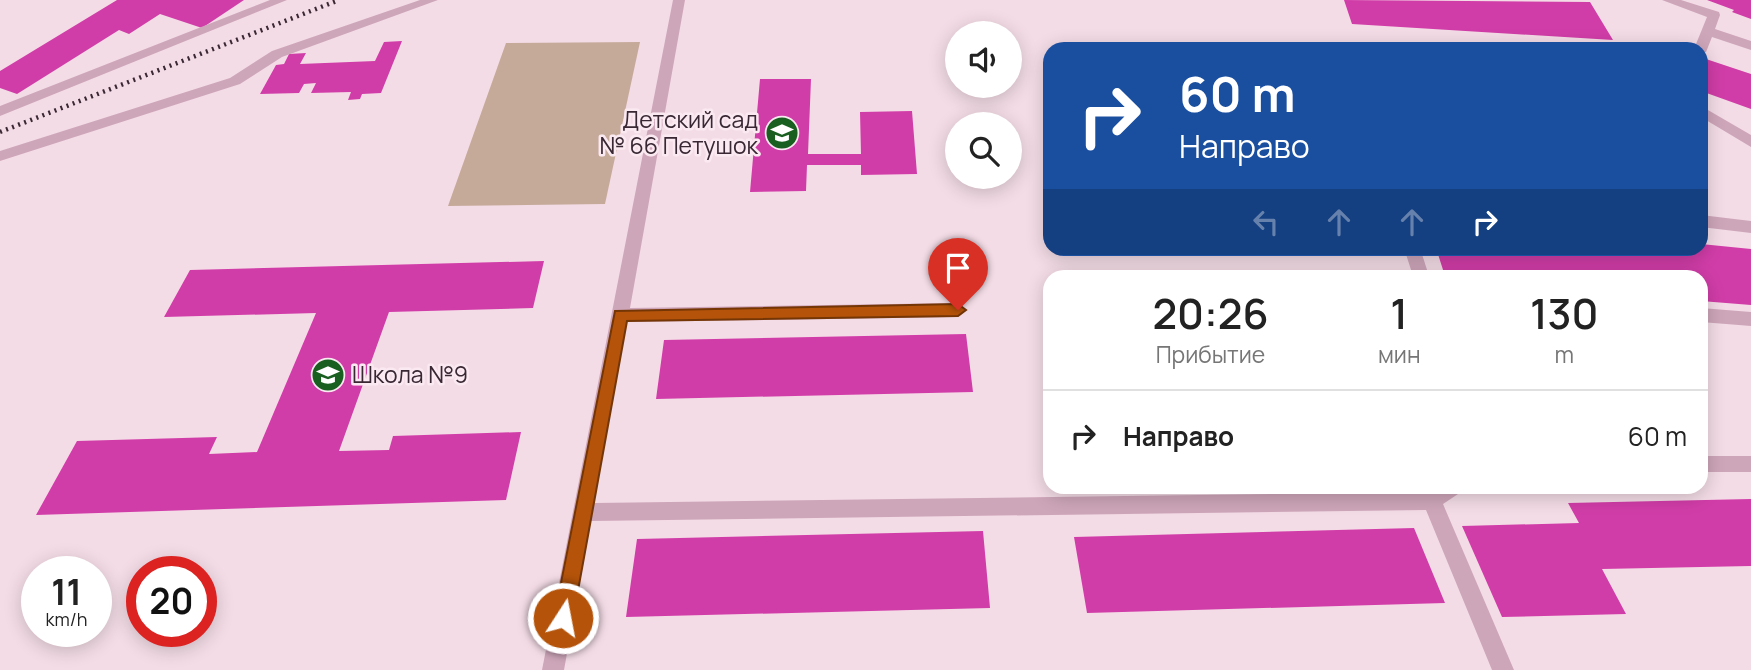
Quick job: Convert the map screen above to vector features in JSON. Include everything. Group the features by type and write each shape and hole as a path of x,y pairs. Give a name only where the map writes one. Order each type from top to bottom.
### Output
{"lane":[{"path":"0,111 281,0"},
{"path":"0,156 235,82 277,54 432,0"},
{"path":"553,670 679,0"},
{"path":"1668,0 1714,15 1704,42"},
{"path":"1709,31 1751,46"},
{"path":"1708,115 1751,142"},
{"path":"1708,222 1751,227"},
{"path":"620,315 958,310"},
{"path":"1708,315 1751,319"},
{"path":"1708,464 1751,464"},
{"path":"583,513 1432,501 1442,494"},
{"path":"1432,501 1503,670"}],"shaded area":[{"path":"640,42 605,204 448,206 506,43"}],"building":[{"path":"117,0 244,0 202,28 160,14 129,34 119,30 17,94 0,88 0,71"},
{"path":"1344,0 1590,2 1613,40 1352,24"},
{"path":"1707,0 1751,0 1751,19 1732,12 1734,10"},
{"path":"402,41 381,93 362,94 360,99 348,100 351,92 311,93 316,83 304,84 299,93 260,94 276,65 284,64 289,54 306,53 300,64 375,61 384,42"},
{"path":"1708,60 1751,74 1751,109 1708,94"},
{"name":"Детский сад № 66 Петушок","path":"760,79 811,79 808,154 861,154 860,112 912,111 917,174 861,175 861,165 807,165 806,191 750,192"},
{"path":"1708,245 1751,249 1751,305 1708,302 1708,270 1443,270 1439,256 1708,256"},
{"name":"Школа №9","path":"544,261 533,308 389,312 339,451 389,450 393,436 521,432 506,500 36,515 77,441 217,437 209,454 257,452 316,313 164,317 190,270"},
{"path":"966,334 973,392 656,399 664,340"},
{"path":"1751,499 1751,566 1602,569 1626,614 1502,617 1462,526 1579,523 1568,503"},
{"path":"1414,528 1445,603 1087,613 1074,537"},
{"path":"983,531 990,608 626,617 637,539"}],"railway":[{"path":"0,132 339,0"}],"place":[{"name":"Детский сад № 66 Петушок","path":"782,133"},
{"name":"Школа №9","path":"328,375"}],"route":[{"path":"563,618 620,315 958,310"}]}
